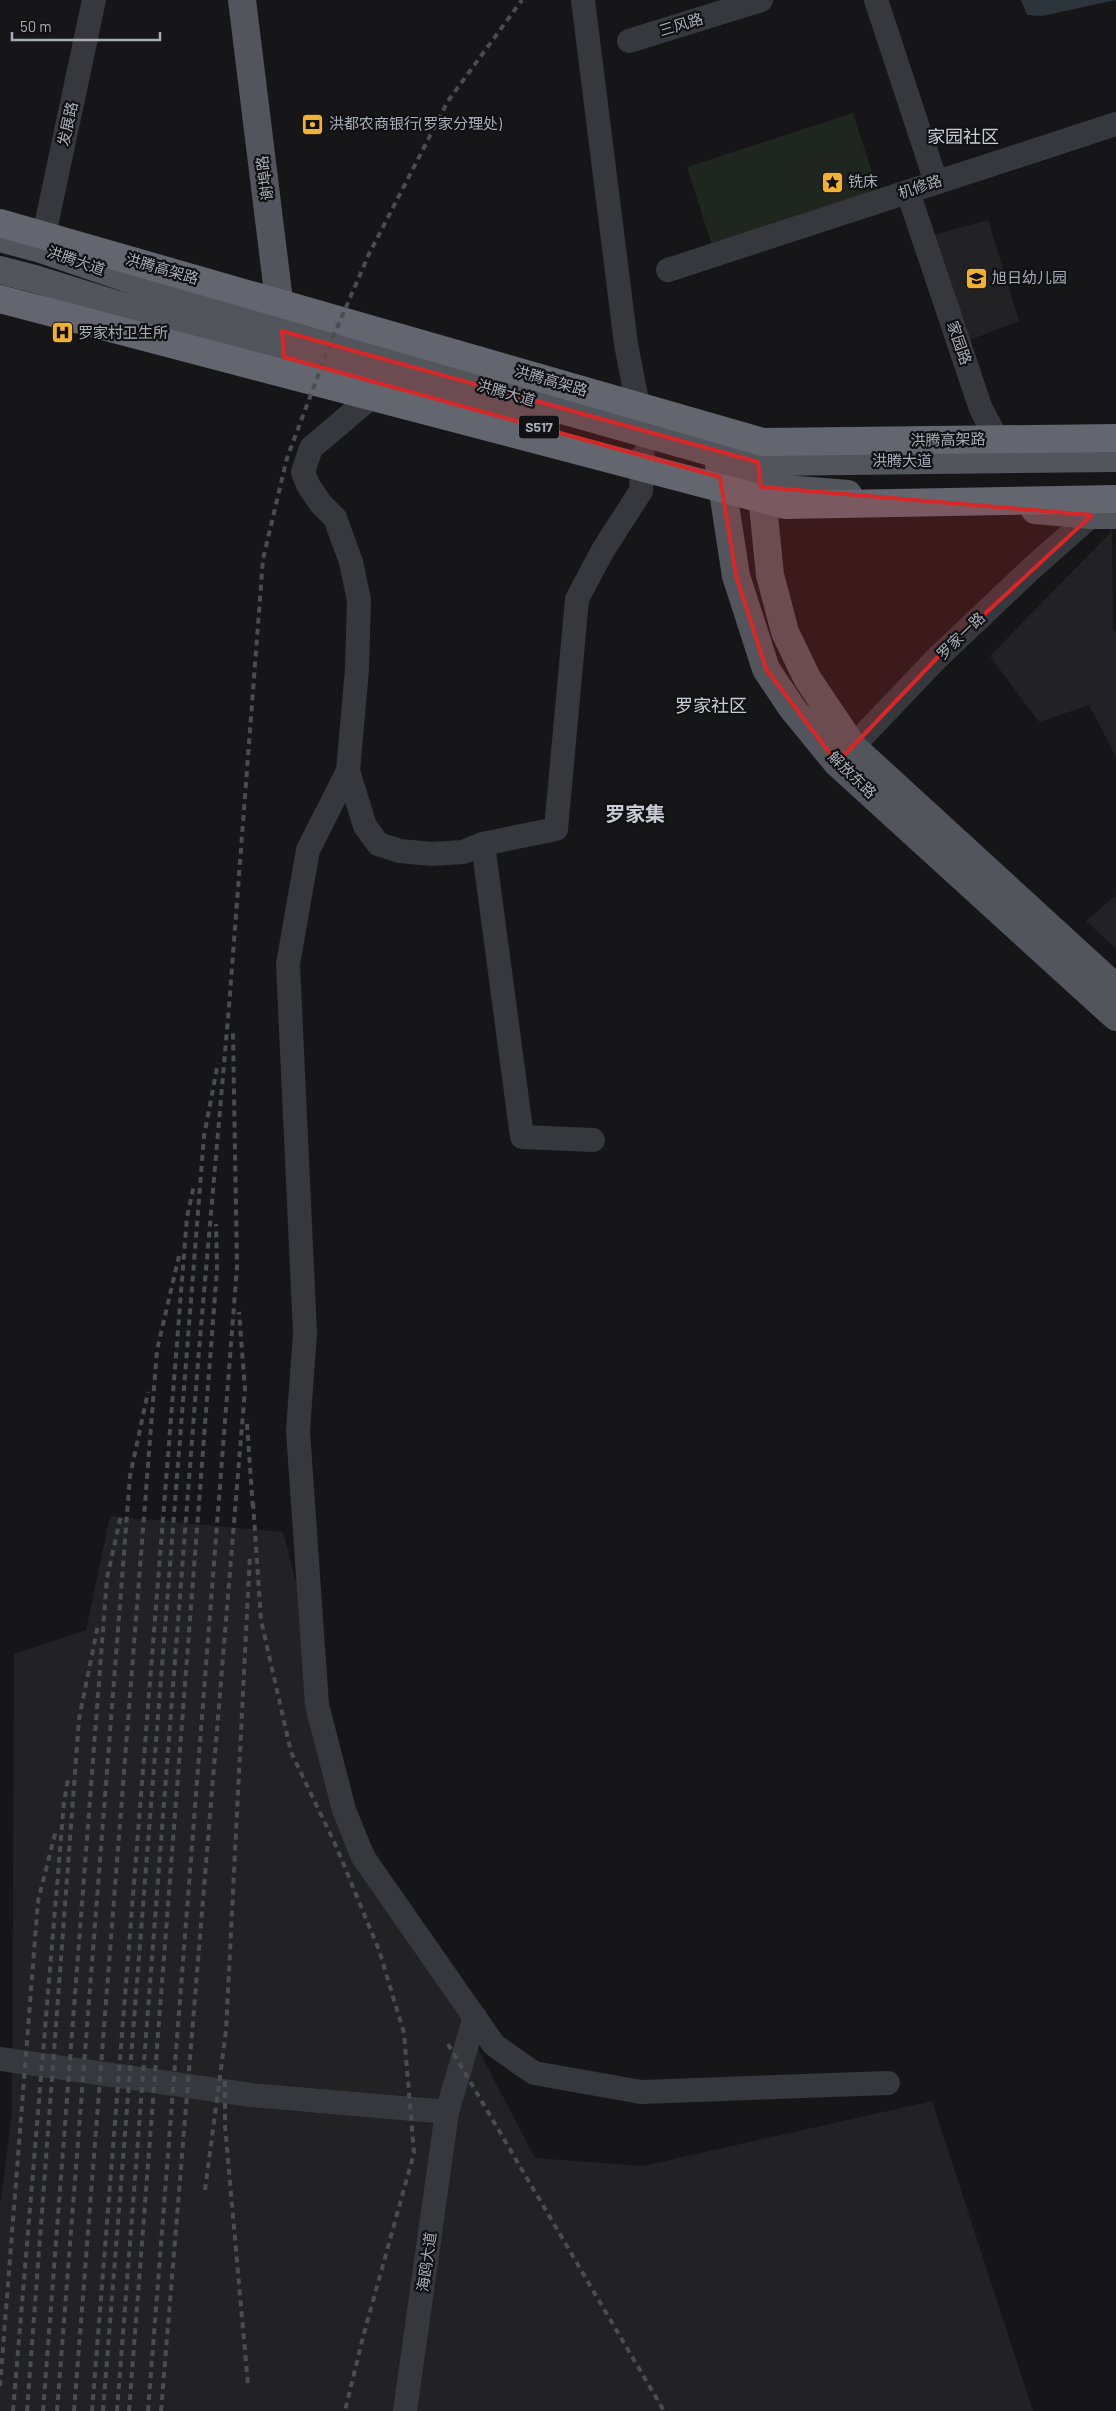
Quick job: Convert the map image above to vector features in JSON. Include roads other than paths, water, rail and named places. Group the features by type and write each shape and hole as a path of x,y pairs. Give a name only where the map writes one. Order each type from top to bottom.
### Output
{"highway":[{"name":"洪腾高架路","path":"0,223 763,442 1116,438"},
{"path":"0,299 785,505 1116,499"}],"main road":[{"name":"谢埠路","path":"242,0 283,344"},
{"name":"洪腾大道","path":"0,238 41,249 283,344"},
{"name":"洪腾大道","path":"0,270 283,344 719,465 760,474 1104,515"},
{"name":"洪腾大道","path":"760,474 1116,458"},
{"name":"解放东路","path":"719,465 736,576 766,669 792,708 1116,988"},
{"name":"解放东路","path":"760,474 770,575 785,632 846,756 1116,1017"}],"street":[{"name":"发展路","path":"41,249 94,0"},
{"path":"348,771 365,826 378,844 400,851 432,854 463,852 483,844 556,830 577,599 603,550 641,491 643,443 626,344 583,0"},
{"name":"三风路","path":"629,41 762,0"},
{"path":"876,0 936,182"},
{"name":"机修路","path":"668,270 1116,124"},
{"name":"家园路","path":"908,192 981,409 1002,448 1045,460"},
{"path":"363,404 311,448 303,472 312,491 335,518 352,562 359,600 357,669 348,771 308,850 288,964 305,1333 298,1432 317,1705 344,1810 362,1856 494,2045 534,2073 642,2092 888,2083"},
{"name":"罗家一路","path":"846,756 937,658 1032,568 1104,515"},
{"path":"483,844 522,1137 593,1140"},
{"name":"海鸥大道","path":"405,2411 447,2112 475,2017"},
{"path":"0,2059 251,2095 447,2112"}],"railway":[{"path":"117,2411 199,1350 229,1007 263,559 287,458 330,344 369,254 448,101 522,0"},
{"path":"148,2411 237,1267 233,1033"},
{"path":"103,2411 204,1136 218,1063"},
{"path":"92,2411 187,1217 194,1185"},
{"path":"129,2411 217,1269 216,1224"},
{"path":"74,2411 157,1350 179,1256"},
{"path":"161,2411 245,1389 239,1312"},
{"path":"57,2411 130,1476 148,1392"},
{"path":"247,1424 253,1509"},
{"path":"253,1503 261,1620 291,1752 336,1846 379,1950 404,2033 414,2153 363,2337 345,2411"},
{"path":"43,2411 107,1578 121,1515"},
{"path":"205,2190 226,2031 250,1554"},
{"path":"27,2411 79,1719 98,1625"},
{"path":"13,2411 64,1802 68,1779"},
{"path":"0,2386 38,1901 56,1830"},
{"path":"448,2044 664,2411"},
{"path":"225,2081 225,2126 248,2385"}],"place":[{"name":"洪都农商银行(罗家分理处)","path":"313,124"},
{"name":"铣床","path":"832,182"},
{"name":"旭日幼儿园","path":"976,278"},
{"name":"罗家村卫生所","path":"62,333"}],"district":[{"name":"家园社区","path":"963,137"},
{"name":"罗家社区","path":"711,706"},
{"name":"罗家集","path":"635,814"}]}
